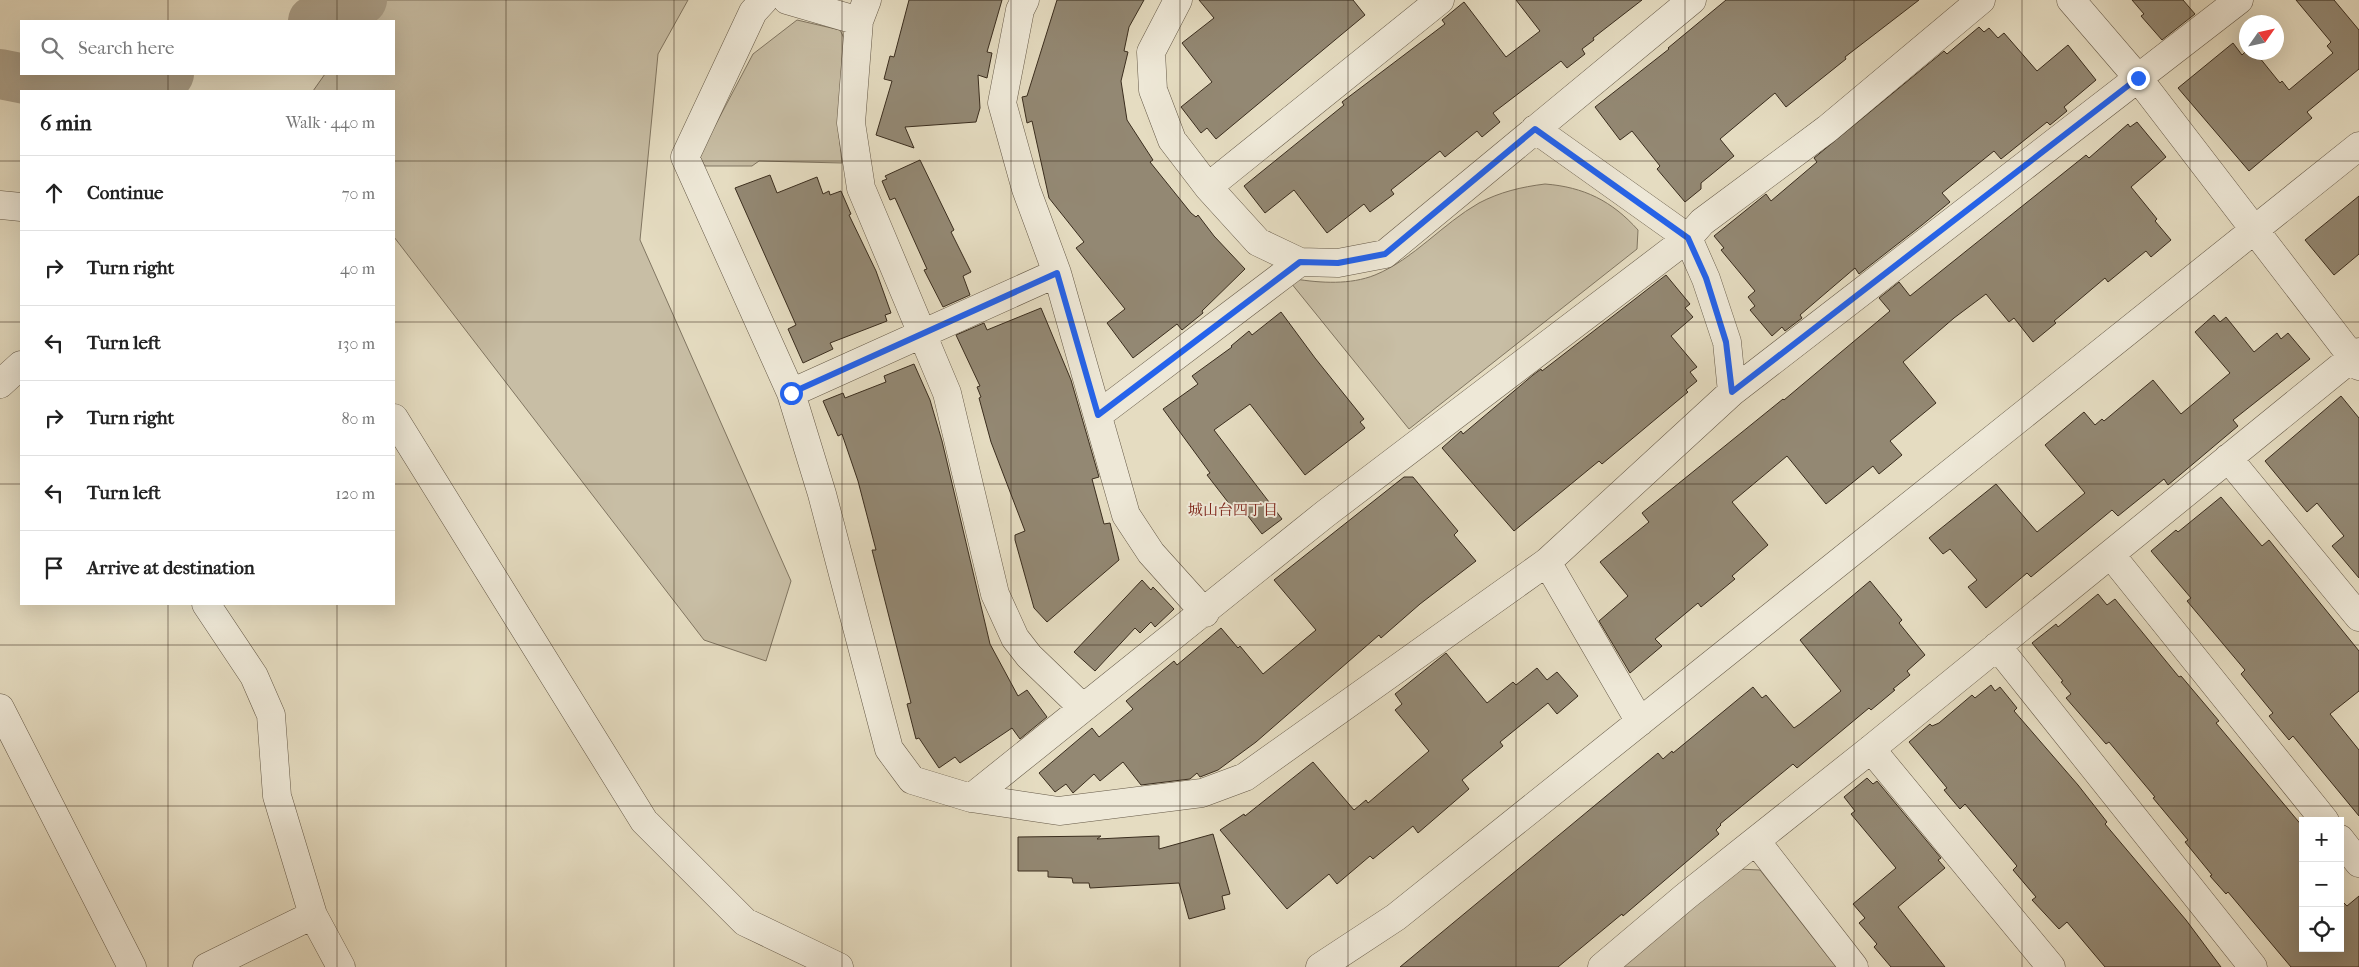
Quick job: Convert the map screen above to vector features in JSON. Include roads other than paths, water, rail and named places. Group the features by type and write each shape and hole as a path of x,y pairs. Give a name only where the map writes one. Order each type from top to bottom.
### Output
{"street":[{"path":"764,0 753,12 685,158 791,393 822,494 889,749 912,780 971,798 1059,812 1202,793 1244,777 1547,562 1732,392 2239,0"},
{"path":"788,0 863,11 851,123 861,188 947,393 995,594 1015,638 1049,677 1082,707"},
{"path":"1025,0 1020,10 1002,103 1026,189 1057,273 1126,515 1151,554 1205,613"},
{"path":"1178,0 1151,52 1153,90 1172,140 1208,187 1258,242 1300,262 1338,263 1385,254 1692,0"},
{"path":"1208,187 1440,0"},
{"path":"971,798 1082,707 1205,613 1325,514 1688,238 1702,222 1827,129 1981,0"},
{"path":"1602,967 2228,458 2357,358 2138,78 2071,0"},
{"path":"1535,129 1688,238 1706,278 1726,342 1732,392"},
{"path":"1320,967 1396,917 2359,146"},
{"path":"0,205 20,207"},
{"path":"1098,415 1300,262"},
{"path":"791,393 1057,273"},
{"path":"0,384 20,366"},
{"path":"395,420 644,821 745,922 839,967"},
{"path":"2228,458 2359,617"},
{"path":"2111,555 2322,817"},
{"path":"1547,562 1640,722"},
{"path":"207,605 254,676 271,715 277,796 313,916 341,967"},
{"path":"1997,646 2253,967"},
{"path":"0,708 132,967"},
{"path":"1871,749 2050,967"},
{"path":"1756,841 1854,967"},
{"path":"2344,844 2359,862"},
{"path":"208,967 313,916"}],"waterway":[{"path":"316,20 346,10 362,0"},
{"path":"0,74 40,82 115,82 162,75"}],"district":[{"name":"城山台四丁目","path":"1233,510"}]}
